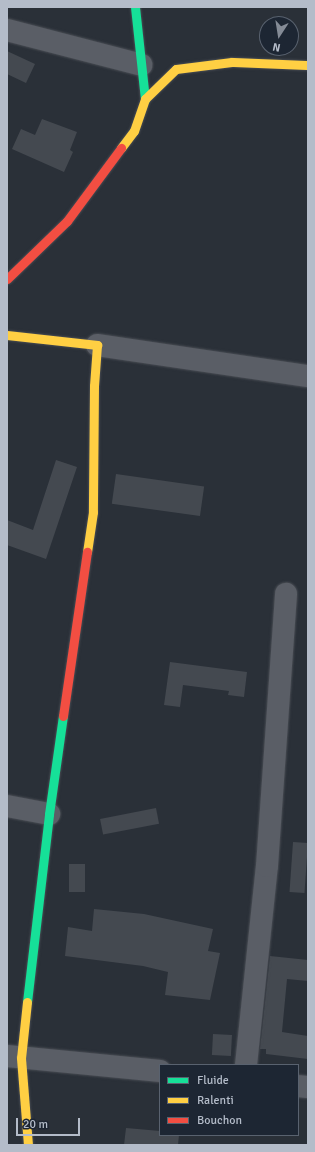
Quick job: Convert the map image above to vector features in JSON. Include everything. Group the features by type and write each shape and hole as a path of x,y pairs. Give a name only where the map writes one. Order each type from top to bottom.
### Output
{"street":[{"path":"7,279 68,221 134,130 145,99 135,7"},
{"path":"7,30 142,65"},
{"path":"145,99 176,69 232,62 308,65"},
{"path":"7,335 97,345 308,376"},
{"path":"28,1145 14,1057 93,512 94,386 97,345"},
{"path":"246,1064 267,866 286,594"},
{"path":"7,806 50,814"},
{"path":"14,1057 159,1071"}],"building":[{"path":"7,51 35,64 26,83 7,74"},
{"path":"42,119 77,132 70,150 73,152 64,172 12,149 21,129 35,135"},
{"path":"56,460 77,467 46,559 7,545 7,520 33,530"},
{"path":"116,474 204,486 200,516 112,504"},
{"path":"170,662 247,672 244,697 228,695 229,691 183,685 180,707 164,705"},
{"path":"156,808 159,824 103,835 100,819"},
{"path":"293,842 308,843 304,893 290,892"},
{"path":"69,864 85,864 85,892 69,892"},
{"path":"94,909 144,914 213,929 208,951 220,953 210,1000 165,995 168,972 143,966 65,956 68,927 92,931"},
{"path":"270,956 308,960 308,981 287,979 282,1032 308,1036 308,1059 266,1054 266,1049 260,1049"},
{"path":"213,1034 232,1035 231,1056 212,1055"},
{"path":"126,1128 159,1131 159,1136 179,1136 178,1145 124,1145"}],"traffic: fast":[{"path":"135,7 145,99"},
{"path":"27,1002 49,814 63,716"}],"traffic: slow":[{"path":"121,148 134,131 145,99 176,69 232,62 308,65"},
{"path":"7,335 97,345 94,386 93,512 87,552"},
{"path":"27,1002 21,1058 28,1145"}],"traffic: jam":[{"path":"7,279 67,221 121,148"},
{"path":"63,716 87,552"}]}
